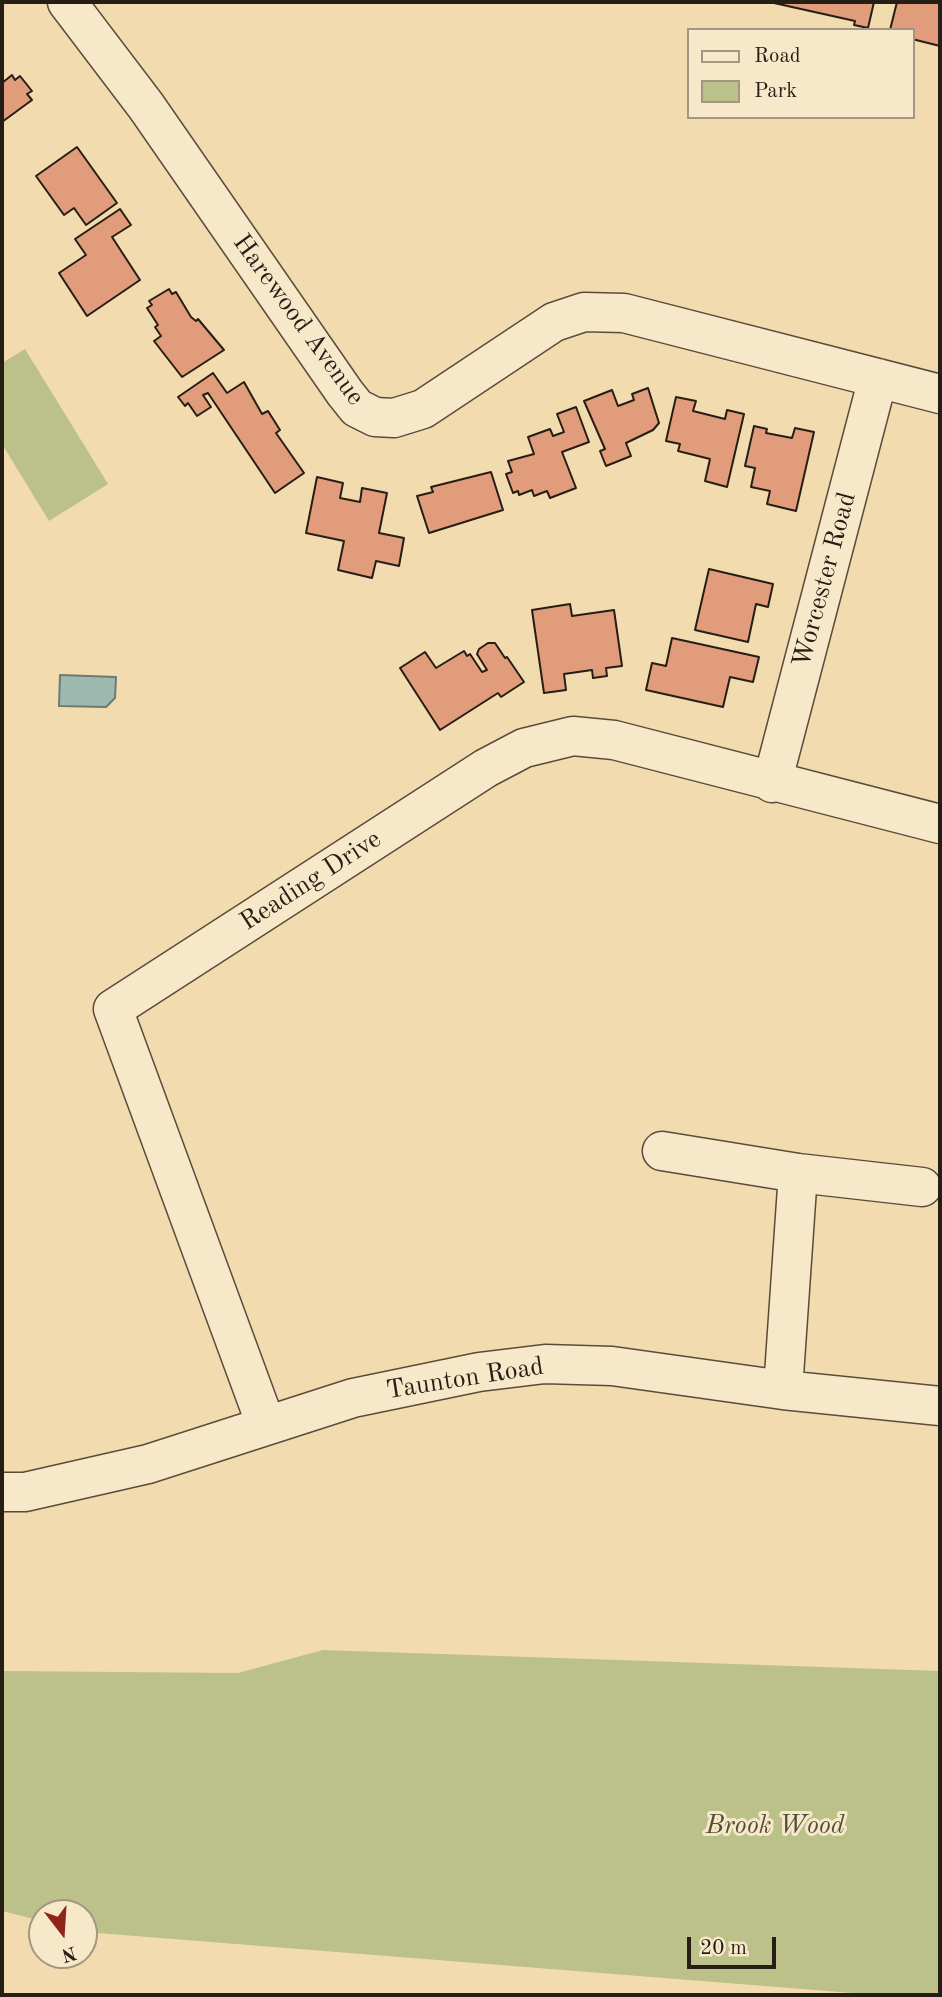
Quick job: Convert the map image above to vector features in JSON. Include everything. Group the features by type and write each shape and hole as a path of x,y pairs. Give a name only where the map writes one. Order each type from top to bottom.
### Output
{"street":[{"name":"Harewood Avenue","path":"66,2 146,106 345,393 357,408 375,417 394,418 423,409 554,322 584,312 624,313 940,394"},
{"name":"Worcester Road","path":"772,783 878,378"},
{"name":"Reading Drive","path":"266,1425 113,1009 485,768 524,748 573,736 614,740 772,783 940,824"},
{"path":"663,1150 798,1173 922,1186"},
{"path":"783,1390 798,1173"},
{"name":"Taunton Road","path":"2,1492 25,1492 148,1464 353,1398 479,1372 545,1364 612,1366 783,1390 940,1406"}],"green space":[{"path":"25,349 108,484 49,521 2,444 2,363"},
{"name":"Brook Wood","path":"323,1650 940,1671 940,1995 878,1995 98,1933 98,1899 28,1899 28,1918 2,1911 2,1671 238,1673"}],"water":[{"path":"60,675 116,677 115,698 106,707 59,706"}],"building":[{"path":"874,2 868,28 854,25 855,21 774,3"},
{"path":"897,2 940,2 940,46 914,40 914,28 890,28"},
{"path":"12,75 15,80 20,76 32,91 27,94 32,100 2,122 2,83"},
{"path":"77,147 117,203 86,225 74,208 64,215 36,176"},
{"path":"120,209 131,225 112,237 140,280 87,316 59,273 86,255 75,239"},
{"path":"169,289 172,294 176,292 191,317 196,321 198,319 224,350 182,377 154,341 161,336 155,327 158,325 147,308 152,305 149,301"},
{"path":"213,373 227,393 244,382 262,414 268,411 280,430 276,433 304,473 275,493 208,393 203,395 211,407 197,416 188,403 185,406 178,397"},
{"path":"648,388 659,423 653,430 626,443 631,456 606,466 600,451 605,449 584,401 612,390 618,406 634,400 632,394"},
{"path":"676,397 696,401 693,411 725,419 727,410 744,414 727,487 705,481 710,459 678,451 680,444 666,441"},
{"path":"576,407 589,442 562,452 576,488 550,498 547,491 534,496 532,490 519,495 518,491 513,493 506,474 512,472 508,461 534,454 528,437 550,429 553,436 564,432 557,414"},
{"path":"754,426 767,429 766,433 792,438 795,428 814,432 796,511 767,504 770,491 751,487 755,468 745,466"},
{"path":"491,472 503,510 429,533 417,496 433,492 431,487"},
{"path":"317,477 343,483 340,498 360,502 362,488 387,493 379,533 404,538 399,566 376,561 372,578 338,570 344,541 306,533"},
{"path":"709,569 773,584 768,607 756,604 748,642 695,630"},
{"path":"570,604 572,616 614,610 622,666 606,668 607,676 593,678 592,670 564,674 566,690 544,693 532,610"},
{"path":"672,638 759,657 753,682 730,677 723,707 646,690 652,663 666,666"},
{"path":"488,643 495,643 524,682 501,697 498,693 440,730 400,668 425,652 436,668 464,651 467,656 470,654 482,672 487,670 477,654 479,649"}]}
